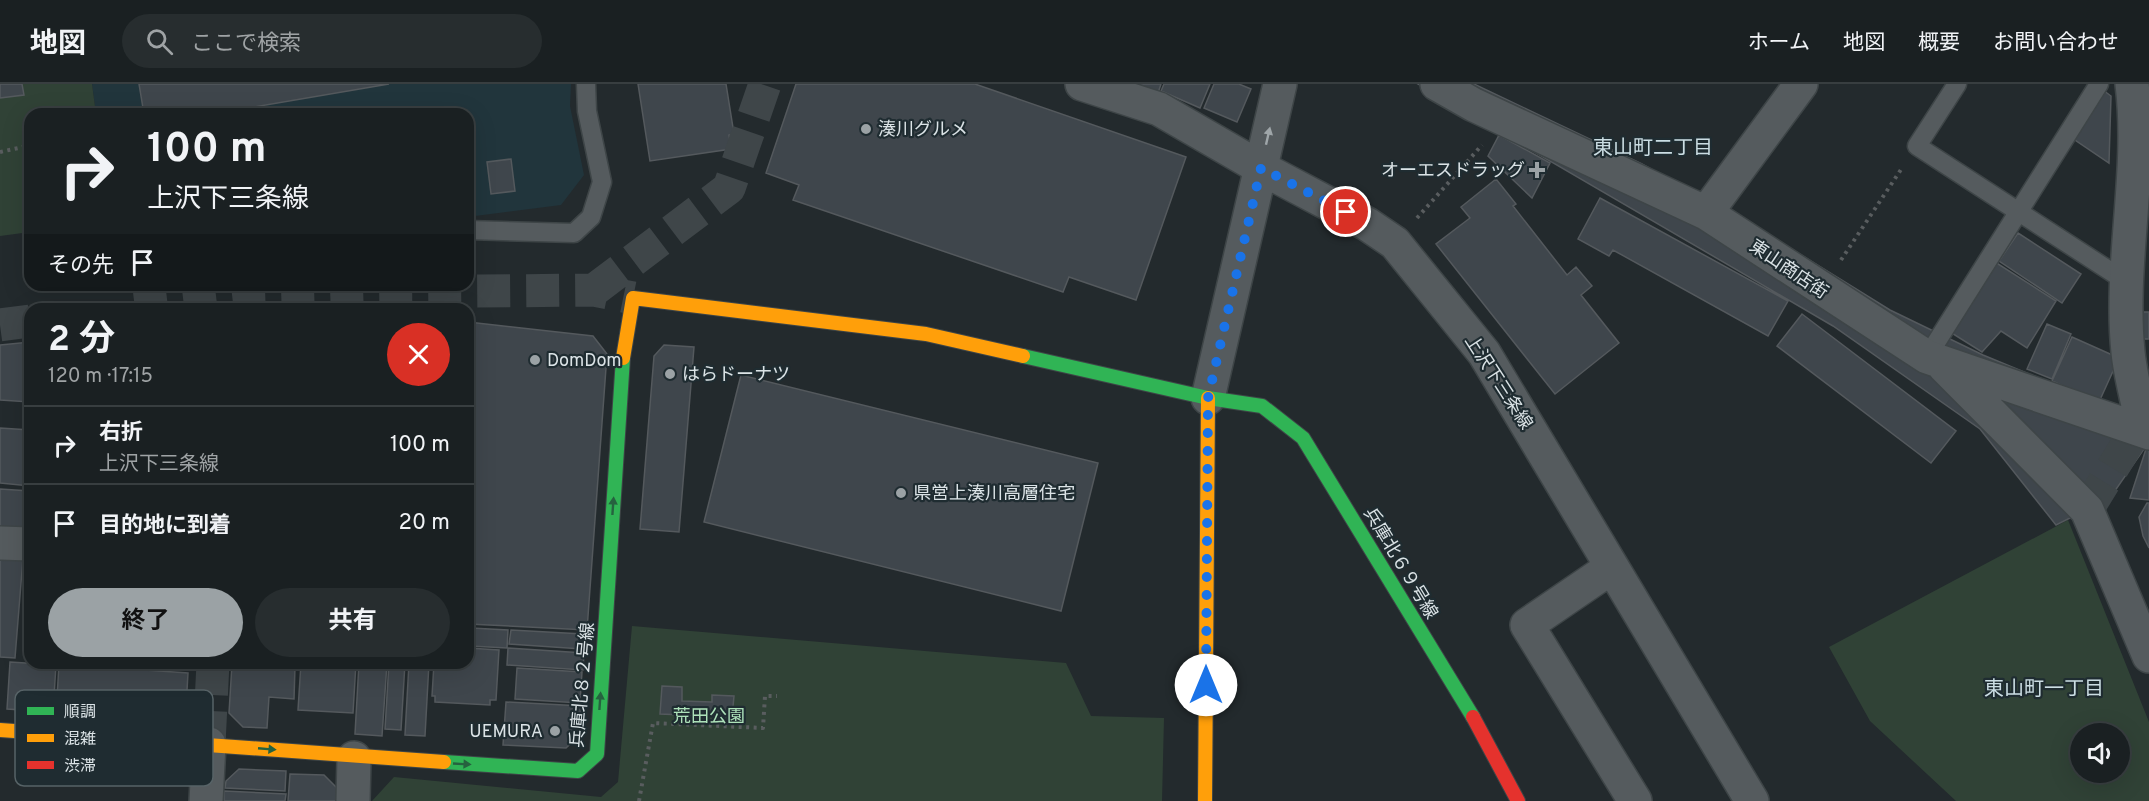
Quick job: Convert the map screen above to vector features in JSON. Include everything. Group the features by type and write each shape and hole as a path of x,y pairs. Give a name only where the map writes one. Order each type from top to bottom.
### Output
{"street":[{"name":"上沢下三条線","path":"1082,84 1160,109 1261,168 1367,224 1395,243 1484,352 1752,801"},
{"path":"1205,801 1208,398 1280,84"},
{"name":"東山商店街","path":"1437,84 1504,119 1706,213 1821,290 1933,359 2145,424"},
{"path":"1706,213 1801,84"},
{"path":"2132,84 2136,113 2127,282 2128,351 2145,424"},
{"name":"兵庫北６９号線","path":"633,298 926,334 1208,398 1262,405 1303,438 1467,705 1518,801"},
{"name":"兵庫北８２号線","path":"213,744 354,758 578,771 597,754 623,354 633,298"},
{"path":"1933,359 2087,510 2149,656"},
{"path":"0,543 24,544"},
{"path":"1612,567 1527,625 1635,801"},
{"name":"兵庫北８２号線","path":"0,730 15,731"},
{"path":"353,801 354,758"},
{"path":"206,801 207,786"}],"lane":[{"path":"474,230 574,233 591,217 602,182 588,111 586,84"},
{"path":"1957,84 1917,146 2127,282"},
{"path":"1933,359 2018,212 2099,84"}],"path":[{"path":"1395,243 1504,119"},
{"path":"1821,290 1917,146"},
{"path":"0,152 23,147"},
{"path":"639,801 653,723 763,728 765,696 777,696"}],"shaded area":[{"path":"92,84 571,84 570,106 584,175 561,205 475,216 474,108 95,108"}],"green space":[{"path":"0,84 92,84 95,108 24,108 24,233 0,236"},
{"path":"2068,520 2149,722 2149,801 1956,801 1870,721 1829,647"},
{"name":"荒田公園","path":"632,626 1066,663 1091,716 1164,718 1162,801 372,801 394,777 601,797 618,782"}],"building":[{"path":"0,84 22,84 24,95 0,98"},
{"path":"139,84 389,84 248,108 143,108"},
{"path":"638,84 726,84 734,134 729,135 731,149 650,161"},
{"path":"796,84 975,84 1186,157 1136,300 1069,277 1063,292 793,200 799,185 766,173"},
{"path":"1127,84 1161,84 1157,96"},
{"path":"1164,84 1210,84 1200,108 1161,91"},
{"path":"1214,84 1239,84 1251,89 1237,122 1204,108"},
{"path":"1418,84 1474,84 1642,164 1777,240 1890,310 1983,355 2119,411 2146,446 2110,498 2056,525 1980,429 1833,326"},
{"path":"2103,90 2111,96 2109,163 2072,138"},
{"path":"1499,135 1550,163 1532,198 1488,156"},
{"path":"511,159 515,191 491,194 487,162"},
{"path":"1496,179 1516,204 1513,206 1567,275 1576,267 1592,286 1581,295 1619,343 1555,394 1436,244 1470,218 1461,207"},
{"path":"1600,198 1788,301 1768,336 1613,250 1609,256 1578,239"},
{"path":"2018,233 2081,274 2062,303 1999,261"},
{"path":"1995,262 2056,301 2027,348 2001,331 1982,352 1950,332"},
{"path":"2143,312 2149,312 2149,339 2141,339"},
{"path":"1802,314 1956,431 1931,463 1777,346"},
{"path":"474,323 593,336 607,354 587,630 474,624"},
{"path":"2047,324 2071,334 2052,379 2027,369"},
{"path":"2072,337 2119,358 2099,402 2052,381"},
{"path":"24,343 24,402 0,400 0,345"},
{"path":"664,345 694,347 679,532 640,529 654,356"},
{"name":"県営上湊川高層住宅","path":"741,375 1098,463 1061,611 704,522"},
{"path":"0,428 24,430 24,485 0,483"},
{"path":"2146,449 2149,450 2149,500 2130,498"},
{"path":"0,489 24,491 24,536 0,535"},
{"path":"2149,503 2149,548 2143,536 2139,517"},
{"path":"0,556 23,558 15,658 0,657"},
{"path":"474,628 508,630 507,648 474,646"},
{"path":"511,630 583,634 582,649 509,644"},
{"path":"474,648 499,650 496,700 490,700 490,705 435,702 435,696 432,696 434,669 474,669"},
{"path":"508,648 584,653 583,670 507,665"},
{"path":"10,662 24,663 24,669 56,669 54,690 15,690 15,710 7,709"},
{"path":"517,668 582,672 580,703 515,699"},
{"path":"59,669 131,669 188,673 187,690 57,690"},
{"path":"232,669 295,669 294,699 269,697 267,728 243,727 229,713"},
{"path":"301,669 356,669 353,713 298,710"},
{"path":"359,669 387,669 382,736 355,734"},
{"path":"389,669 405,669 401,730 385,729"},
{"path":"409,669 429,669 425,736 405,735"},
{"path":"662,686 682,687 682,701 712,702 712,695 734,696 732,717 660,714"},
{"path":"506,702 582,706 580,735 566,748 503,745"},
{"path":"239,769 286,771 285,791 225,788 226,781"},
{"path":"290,774 324,775 338,789 337,801 288,801"},
{"path":"224,791 286,794 285,801 224,801"}],"tunnel":[{"path":"594,290 729,188 765,84"},
{"path":"184,303 234,297 379,292 594,290 633,298"},
{"path":"0,325 24,322"},
{"path":"2087,510 2137,428 2140,415"},
{"path":"212,690 213,669"}],"traffic: fast":[{"path":"1023,356 1208,398 1262,406 1303,438 1473,717"},
{"path":"444,762 578,771 597,754 623,358"}],"traffic: slow":[{"path":"623,358 633,298 926,334 1023,356"},
{"path":"1205,801 1208,398"},
{"path":"0,730 15,731"},
{"path":"213,745 444,762"}],"traffic: jam":[{"path":"1473,717 1518,801"}],"place":[{"name":"湊川グルメ","path":"866,129"},
{"name":"オーエスドラッグ","path":"1537,170"},
{"name":"DomDom","path":"535,360"},
{"name":"はらドーナツ","path":"670,374"},
{"name":"県営上湊川高層住宅","path":"901,493"},
{"name":"UEMURA","path":"555,731"}],"district":[{"name":"東山町二丁目","path":"1653,147"},
{"name":"東山町一丁目","path":"2044,688"}],"route":[{"path":"1206,685 1208,398 1261,168 1346,212"}]}
